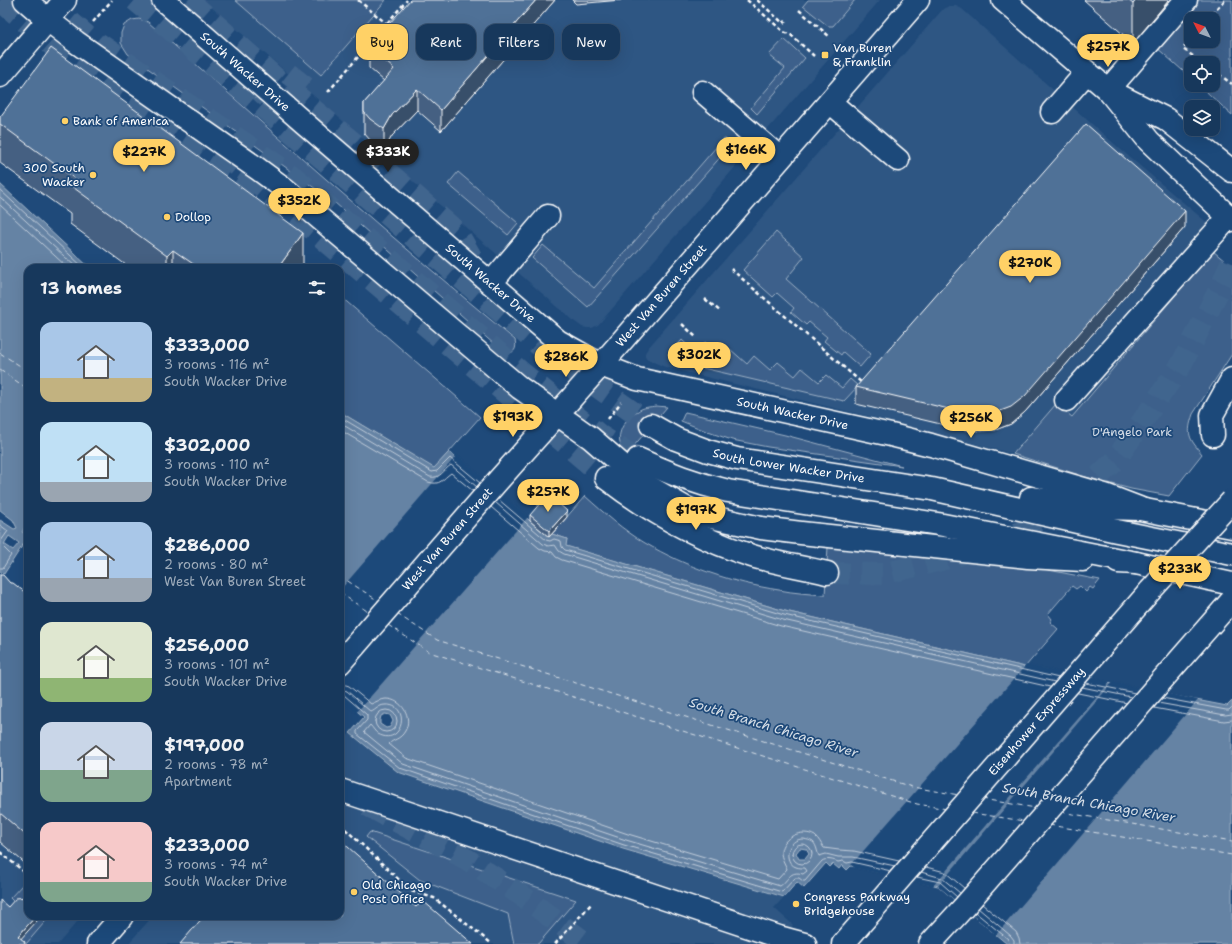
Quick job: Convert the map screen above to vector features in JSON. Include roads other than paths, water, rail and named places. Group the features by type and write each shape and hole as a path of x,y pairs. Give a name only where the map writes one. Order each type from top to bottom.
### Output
{"main road":[{"path":"24,0 76,42 285,189 520,388 591,438 621,466 644,484 684,507 702,515 761,528 801,533 1028,557 1136,563"},
{"path":"0,76 64,0"},
{"name":"South Wacker Drive","path":"163,0 558,341 601,365 637,379 930,445 1105,495 1140,509"},
{"name":"West Van Buren Street","path":"344,658 918,0"},
{"path":"1004,0 1108,90 1149,141 1230,219 1066,400"},
{"path":"1108,90 1186,0"},
{"path":"1052,112 1087,72"},
{"path":"1108,90 1166,119 1232,171"},
{"path":"704,92 780,158"},
{"path":"830,102 898,160"},
{"path":"491,283 548,216"},
{"path":"1213,435 1212,415 1232,379"},
{"name":"South Lower Wacker Drive","path":"651,425 676,438 708,451 737,459 932,489"},
{"path":"621,466 670,474 703,485 728,491 938,524 1136,563 1232,584"},
{"path":"621,466 629,496 676,524 711,541 753,556 827,573"},
{"path":"932,489 1006,494 1101,508 1140,509 1232,527"},
{"path":"932,489 1117,531 1232,554"},
{"name":"Eisenhower Expressway","path":"844,942 1150,591 1231,502"},
{"path":"930,944 1228,605"},
{"path":"344,791 779,938 805,944"},
{"path":"98,944 119,920"}],"water":[{"path":"0,184 86,264 24,264 24,529 22,532 24,533 24,543 4,574 0,571 0,520 14,529 17,528 13,520 0,510","holes":["9,536 19,543 13,550 4,544"]},
{"name":"South Branch Chicago River","path":"344,414 434,468 449,452 549,537 552,534 567,539 566,546 785,611 1025,667 1227,706 1232,701 1232,944 1007,944 938,886 851,866 847,870 842,865 839,869 833,864 830,867 826,863 804,888 797,882 784,897 623,849 398,772 350,733 364,717 344,700","holes":["385,714 390,715 393,721 390,727 386,728 380,724 381,716","800,848 806,849 809,854 805,859 799,859 796,853"]}],"tunnel":[{"path":"0,0 53,46 264,190"},
{"path":"45,0 109,55"},
{"path":"135,0 252,98 540,346 651,425"},
{"path":"188,0 279,81 457,232 502,311"},
{"path":"98,43 294,177 521,372 602,437 638,459"},
{"path":"290,89 309,65"},
{"path":"252,98 273,75"},
{"path":"221,152 606,478"},
{"path":"827,573 882,574 941,560 999,544 1062,509 1115,461 1181,365 1224,280 1232,260"},
{"path":"367,805 468,860 521,895 587,944"}],"place":[{"name":"Van Buren & Franklin","path":"825,55"},
{"name":"Bank of America","path":"65,121"},
{"name":"300 South Wacker","path":"93,175"},
{"name":"Dollop","path":"167,217"},
{"name":"Old Chicago Post Office","path":"354,892"},
{"name":"Congress Parkway Bridgehouse","path":"796,904"}],"park label":[{"name":"D'Angelo Park","path":"1132,432"}]}
